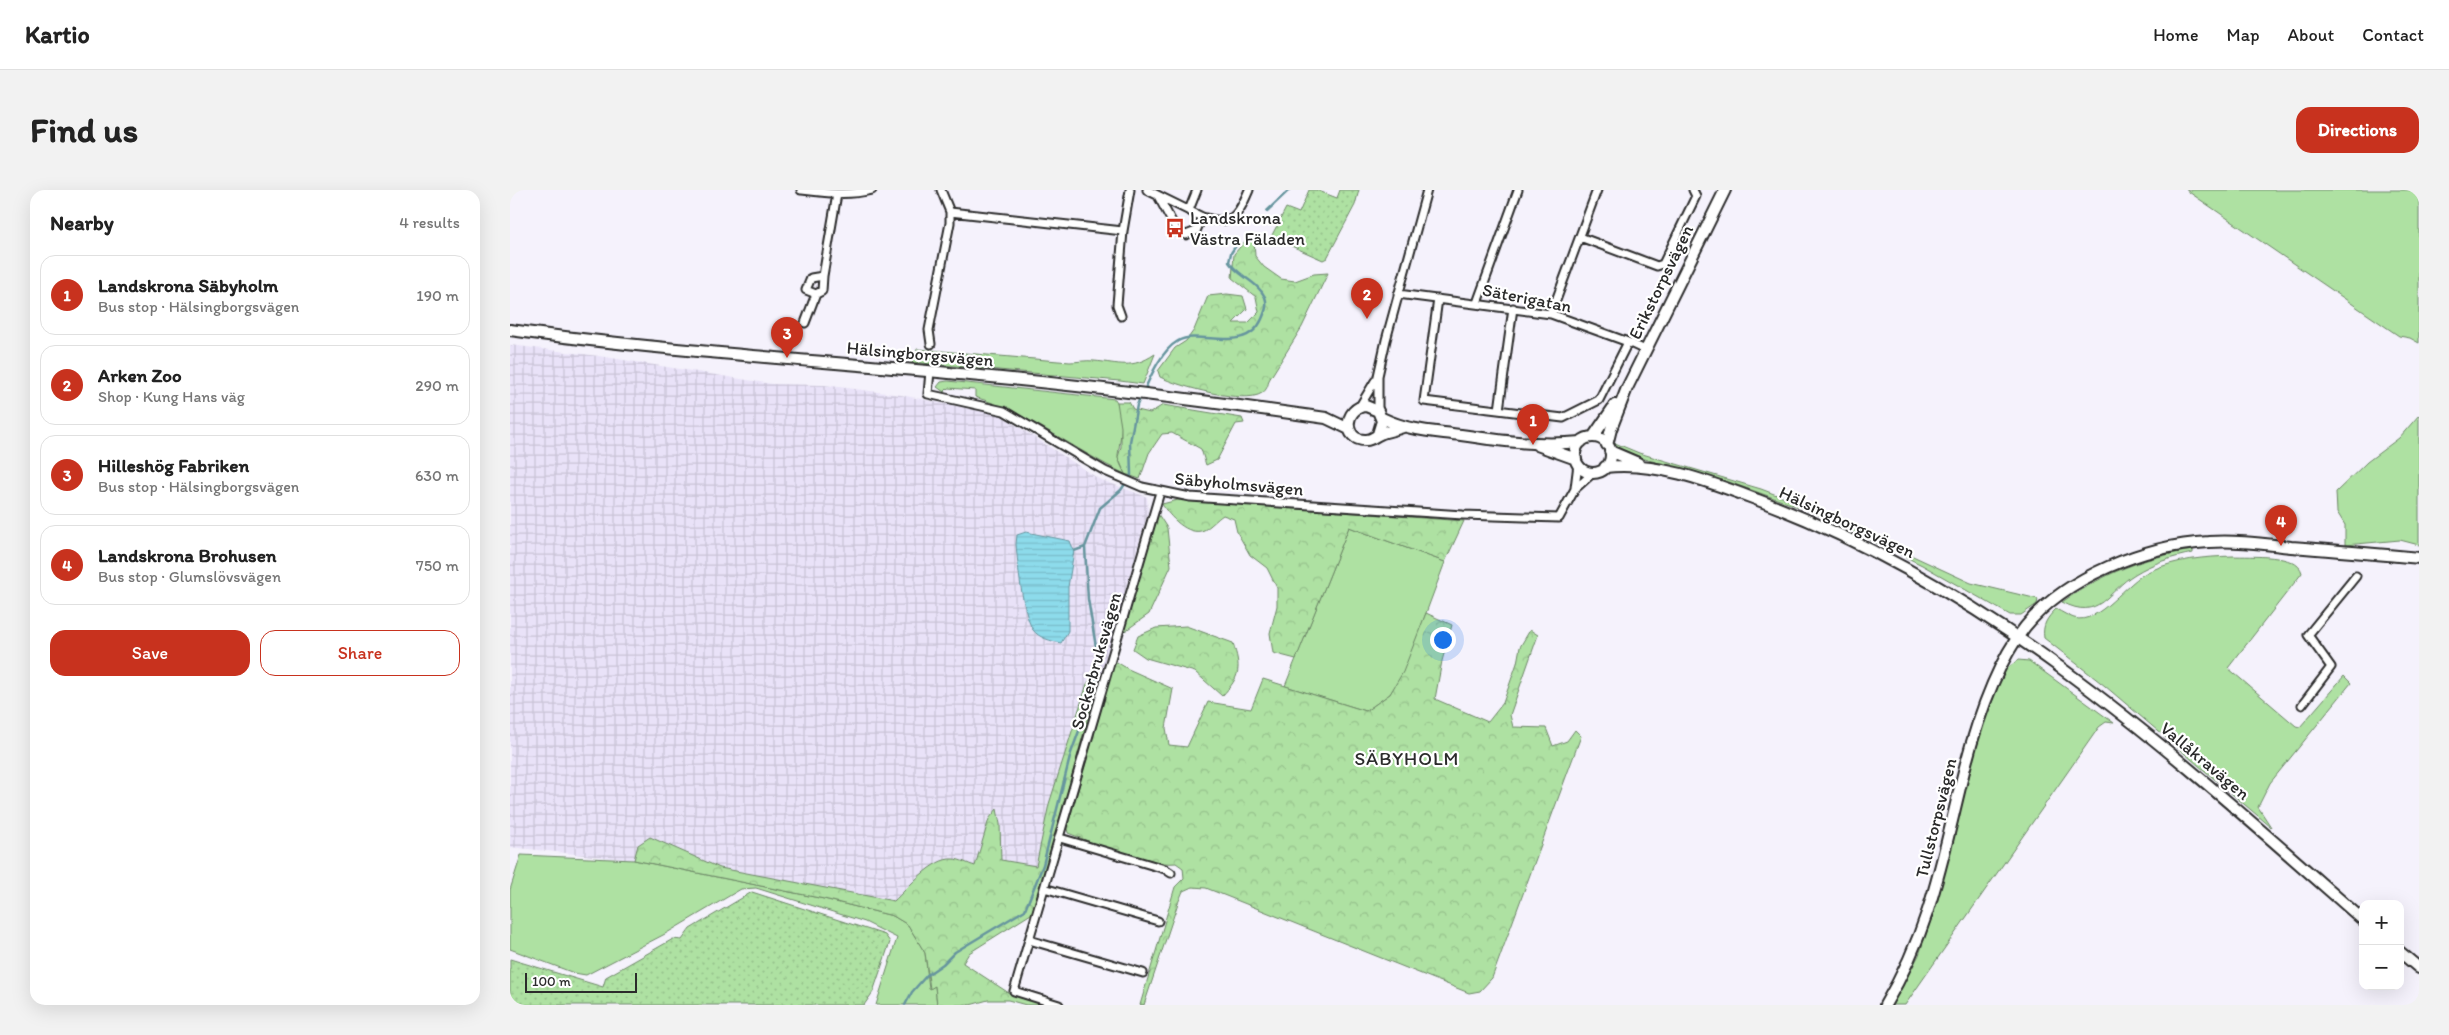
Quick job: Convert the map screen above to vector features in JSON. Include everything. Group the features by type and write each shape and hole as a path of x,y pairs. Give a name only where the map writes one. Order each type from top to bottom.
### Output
{"main road":[{"name":"Erikstorpsvägen","path":"1608,448 1611,428 1626,388 1725,190"},
{"name":"Hälsingborgsvägen","path":"510,330 651,347 930,371 1171,396 1326,418 1349,428"},
{"name":"Erikstorpsvägen","path":"1593,437 1626,388"},
{"path":"1402,428 1369,406 1355,410 1348,420 1349,428 1354,436 1362,440 1371,439 1378,434 1402,428 1536,445 1580,442 1593,437 1601,439 1608,448 1610,460 1605,467 1594,472 1587,471 1577,462 1536,445"},
{"name":"Hälsingborgsvägen","path":"1326,418 1355,410"},
{"path":"1378,434 1382,426 1380,414"},
{"path":"1577,462 1576,450 1580,442"},
{"name":"Hälsingborgsvägen","path":"1608,448 1648,467 1714,484 1828,527 1913,571 1960,598 2018,637"},
{"name":"Hälsingborgsvägen","path":"1605,467 1648,467"},
{"name":"Tullstorpsvägen","path":"1885,1005 1901,978 1930,911 1975,730 1990,691 2018,637 2036,616 2078,584 2132,558 2165,548 2208,542 2248,543 2419,558"},
{"name":"Vallåkravägen","path":"2018,637 2116,708 2359,917"},
{"path":"2404,955 2419,968"}],"street":[{"path":"801,190 837,194 872,190"},
{"path":"931,344 929,330 943,263 950,212 941,190"},
{"path":"1121,316 1117,305 1123,232 1130,190"},
{"path":"1147,190 1202,217 1224,222 1231,219 1241,207 1249,190"},
{"path":"1189,210 1197,190"},
{"path":"1380,414 1378,376 1398,294 1427,190"},
{"path":"1476,303 1518,190"},
{"path":"1551,314 1597,190"},
{"path":"1580,237 1657,266 1664,264 1696,196 1693,190"},
{"path":"804,322 816,294 822,291 837,194"},
{"path":"1158,196 1179,233 1186,235 1193,233 1202,217"},
{"path":"950,212 1123,232"},
{"path":"816,294 806,290 811,278 823,276"},
{"name":"Säterigatan","path":"1398,294 1551,314 1645,350"},
{"path":"1438,299 1424,400 1557,418 1599,400 1628,342"},
{"path":"1499,410 1513,308"},
{"name":"Säbyholmsvägen","path":"930,371 928,394 1004,412 1105,471 1142,487 1160,492 1346,508 1559,518 1575,489 1594,472"},
{"path":"1355,410 1378,376"},
{"name":"Säbyholmsvägen","path":"1575,489 1577,462"},
{"name":"Sockerbruksvägen","path":"1059,1005 1014,991 1160,492"},
{"path":"2302,704 2331,667 2308,635 2356,576"},
{"path":"1060,838 1165,869 1171,873"},
{"path":"1044,888 1158,921"},
{"path":"1029,940 1143,973"}],"shaded area":[{"path":"510,345 599,356 772,384 824,385 901,395 1000,415 1099,479 1147,497 1148,512 1040,884 895,902 713,869 510,847"}],"green space":[{"path":"1309,190 1316,190 1337,198 1340,190 1359,190 1355,205 1327,258 1323,260 1271,237 1286,208 1299,213"},
{"path":"2186,190 2419,190 2419,343 2410,338 2399,336"},
{"path":"1246,240 1254,240 1255,256 1264,267 1281,279 1295,281 1314,274 1328,273 1302,327 1269,380 1268,386 1262,393 1253,396 1227,396 1181,385 1160,377 1158,371 1175,348 1186,341 1194,330 1208,296 1227,294 1243,296 1247,309 1233,323 1248,323 1259,312 1256,297 1232,278 1234,254"},
{"path":"917,349 1070,362 1091,361 1125,364 1139,362 1155,354 1143,384 910,362 910,358 916,358"},
{"path":"948,381 1115,399 1121,419 1118,457 1125,474 1014,412 975,397 975,390 948,388 944,392 937,387 941,382"},
{"path":"1117,402 1129,402 1133,409 1150,413 1163,405 1242,418 1244,423 1236,424 1217,460 1206,465 1201,449 1172,433 1162,434 1149,453 1140,479 1125,474 1118,457 1121,447 1121,427"},
{"path":"2419,415 2419,545 2400,540 2345,545 2345,525 2337,512 2336,492 2367,462 2399,438"},
{"path":"1615,443 1639,453 1761,489 1803,505 1971,583 2038,599 2037,604 2021,615 2010,615 1922,565 1813,512 1729,482 1619,452"},
{"path":"1178,500 1464,521 1445,562 1349,527 1296,659 1273,653 1270,633 1277,606 1277,588 1267,568 1250,555 1237,532 1234,519 1223,515 1204,530 1192,531 1174,519 1162,504"},
{"path":"1158,514 1167,528 1171,566 1149,614 1125,631 1124,626"},
{"path":"1349,527 1445,562 1404,672 1390,694 1366,711 1285,686"},
{"path":"2193,550 2193,553 2163,561 2142,570 2125,581 2102,602 2094,606 2086,608 2075,607 2062,602 2093,583 2124,568 2157,557"},
{"path":"2233,556 2283,559 2299,567 2302,573 2228,668 2296,726 2300,727 2344,676 2351,683 2270,783 2258,807 2271,827 2105,686 2044,638 2046,622 2056,609 2074,618 2084,619 2103,609 2132,583 2150,571 2191,559"},
{"path":"1426,613 1452,625 1442,661 1435,699 1488,722 1503,703 1517,663 1520,647 1530,630 1538,635 1510,715 1513,727 1546,728 1553,746 1567,741 1575,730 1581,736 1492,978 1480,991 1469,993 1206,888 1192,887 1183,891 1144,1005 1140,1005 1175,887 1184,878 1183,868 1176,863 1150,861 1107,849 1068,833 1067,828 1115,661 1128,669 1173,689 1166,728 1169,745 1187,747 1208,702 1251,709 1263,679 1366,711 1390,694 1403,672"},
{"path":"1186,626 1233,643 1238,671 1233,683 1222,696 1195,672 1146,658 1133,649 1138,636 1156,628"},
{"path":"2018,660 2029,661 2114,723 2106,722 2099,727 1905,1005 1892,1005 1919,955 1938,899 1984,717 2005,670"},
{"path":"1091,679 1098,681 1048,862 1031,914 969,953 963,963 1012,995 1048,1005 1026,1005 1008,1000 988,1000 970,1005 937,1005 935,986 930,989 925,953 908,925 893,916 824,899 634,860 638,845 650,837 720,868 894,901 921,875 937,863 953,859 975,866 989,819 997,809 1000,824 1001,860 1036,866 1049,804 1087,684"},
{"path":"521,855 634,860 824,899 893,916 908,925 925,953 929,988 935,986 937,1005 876,1005 897,938 865,922 756,888 741,889 665,934 586,975 574,973 510,949 510,890"},
{"path":"752,892 885,935 890,942 873,992 864,1005 510,1005 510,959 603,987 606,977 673,939 682,940 690,929"}],"water":[{"path":"1026,532 1070,541 1074,551 1068,587 1068,631 1061,643 1038,635 1029,622 1021,588 1016,544 1017,535"}],"waterway":[{"path":"1267,211 1289,190"},
{"path":"1144,391 1162,357 1178,341 1187,338 1234,339 1245,336 1255,330 1262,319 1266,306 1265,297 1258,287 1237,271 1229,262 1231,253 1239,241"},
{"path":"905,1005 912,992 927,975 943,964 955,952 1025,910 1043,865 1071,753 1095,687 1097,653 1088,599 1085,547 1100,508 1121,490 1131,475 1130,442 1137,405 1141,396"},
{"path":"1074,551 1085,547"}],"place":[{"name":"Landskrona Västra Fäladen","path":"1175,228"},
{"name":"Arken Zoo","path":"1367,319"},
{"name":"Hilleshög Fabriken","path":"787,358"},
{"name":"Landskrona Säbyholm","path":"1533,445"},
{"name":"Landskrona Brohusen","path":"2281,546"}],"district":[{"name":"SÄBYHOLM","path":"1407,758"}]}
